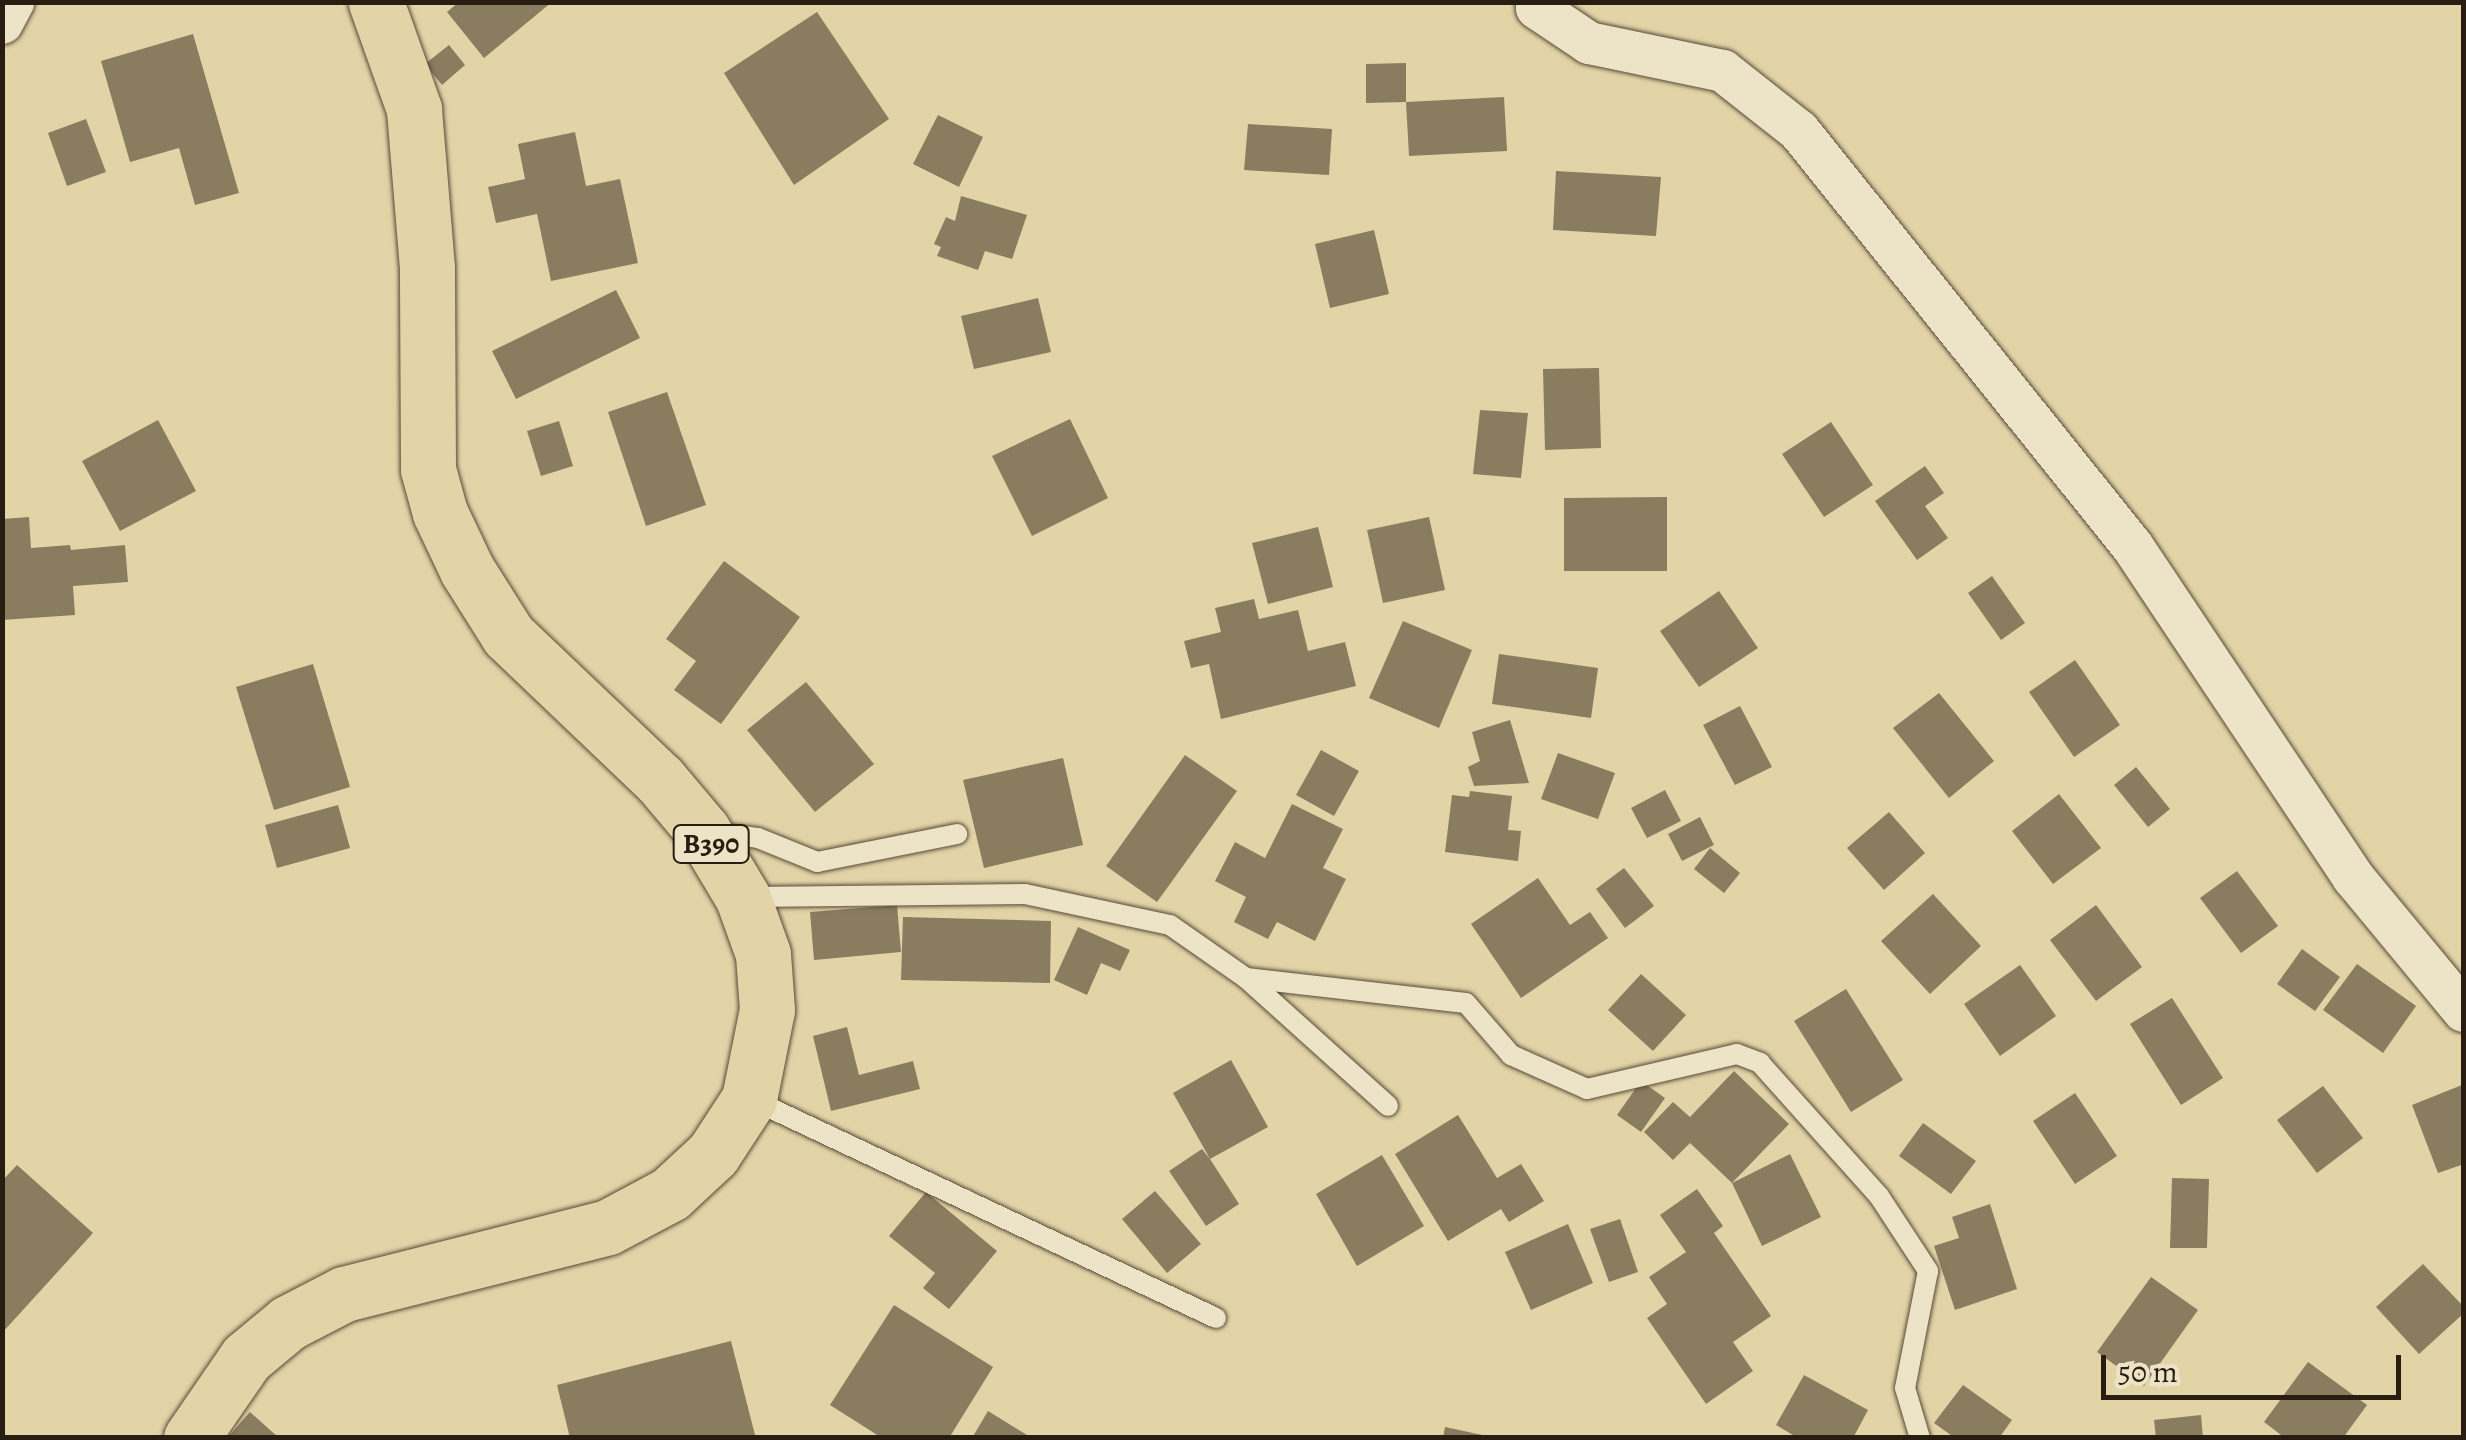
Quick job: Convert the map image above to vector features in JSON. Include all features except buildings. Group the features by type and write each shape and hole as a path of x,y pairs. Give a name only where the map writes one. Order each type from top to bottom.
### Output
{"main road":[{"name":"B390","path":"192,1438 246,1358 288,1323 344,1294 608,1226 670,1194 713,1154 749,1098 767,1010 763,954 742,898 704,832 660,780 508,635 467,570 440,513 428,469 427,268 414,109 376,2"}],"street":[{"path":"2,23 12,2"},
{"path":"1537,2 1537,8 1589,44 1723,71 1799,131 2133,547 2353,877 2464,1011"}],"lane":[{"path":"704,832 758,838 817,862 957,834"},
{"path":"742,898 1025,894 1170,925 1246,978 1388,1106"},
{"path":"1246,978 1466,1003 1511,1055 1586,1089 1737,1054 1760,1064 1879,1196 1928,1271 1905,1388 1920,1438"},
{"path":"749,1098 1216,1318"}]}
